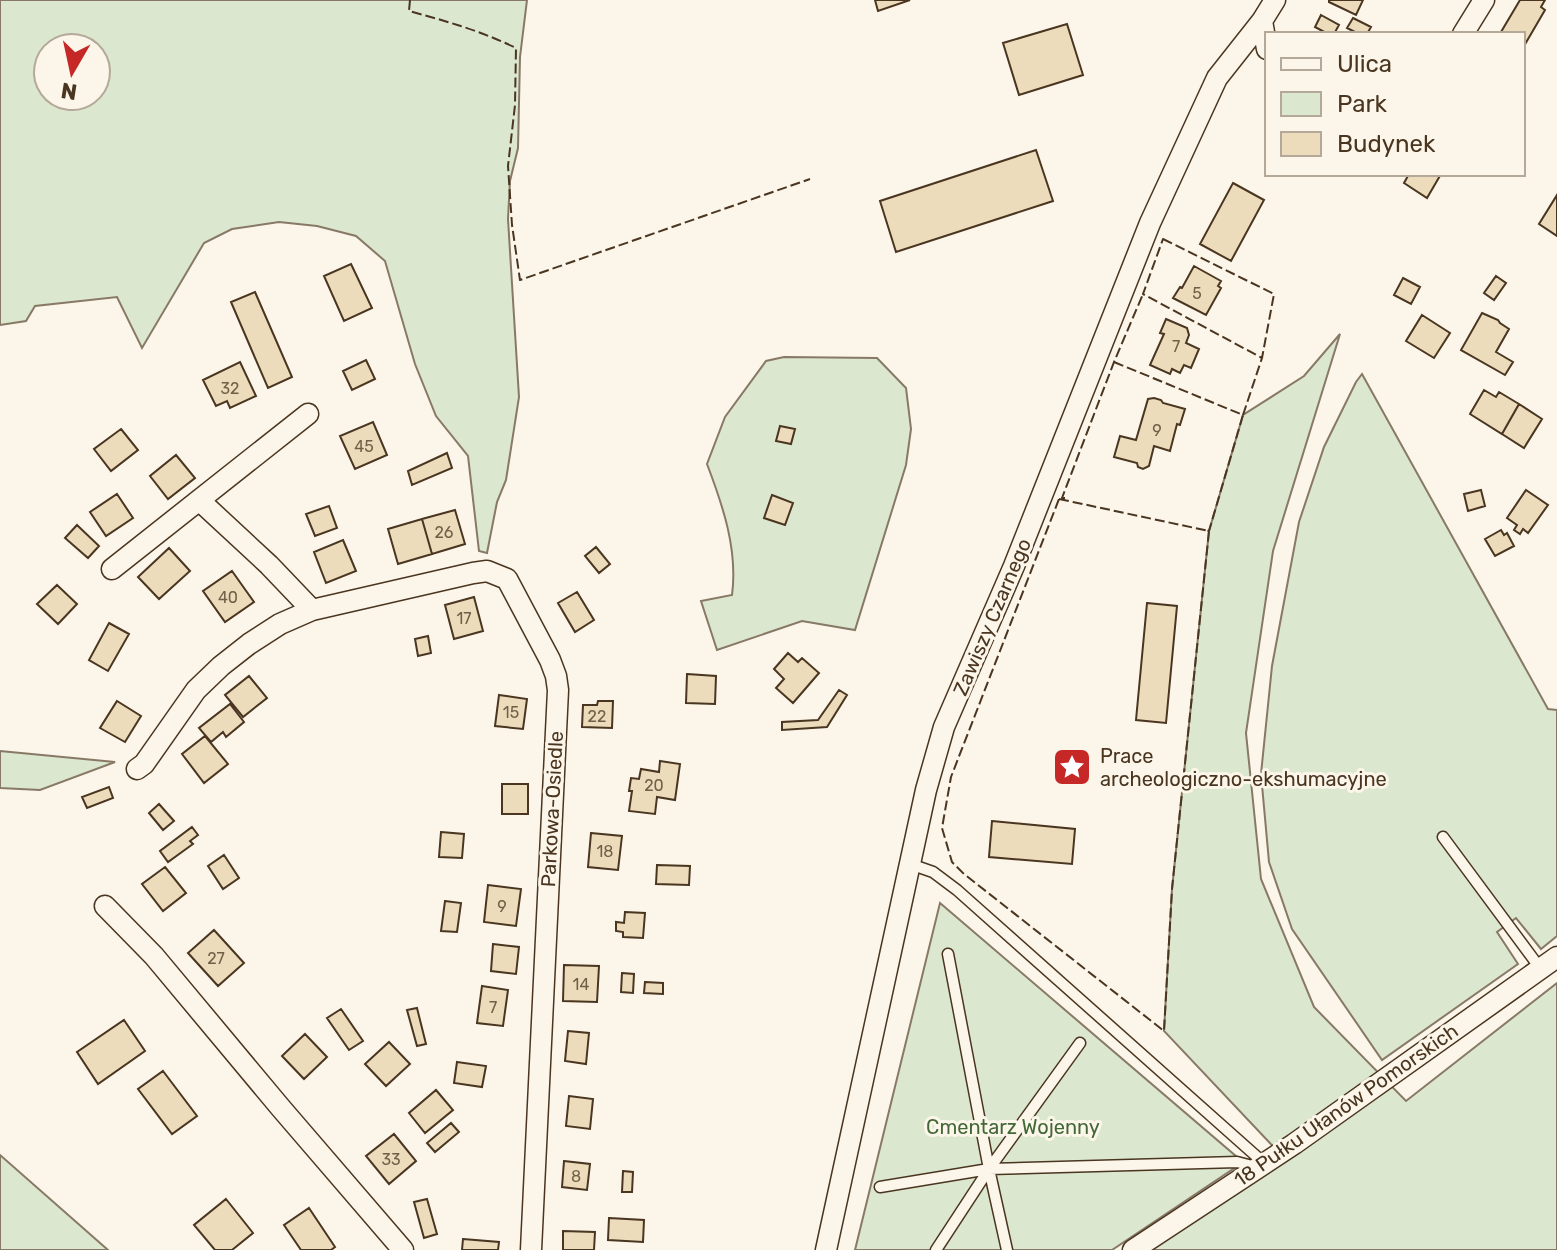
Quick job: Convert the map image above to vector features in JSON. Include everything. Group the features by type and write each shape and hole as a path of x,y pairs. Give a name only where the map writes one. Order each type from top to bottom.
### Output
{"street":[{"name":"Zawiszy Czarnego","path":"826,1250 926,790 944,727 1014,566 1150,223 1217,78 1275,0"},
{"path":"1464,32 1484,0"},
{"path":"1262,21 1265,38"},
{"path":"112,569 308,414"},
{"path":"199,500 312,610"},
{"name":"Parkowa-Osiedle","path":"137,769 144,764 196,690 221,666 280,624 312,610 473,573 487,571 507,579 550,660 558,690 531,1250"},
{"path":"105,906 154,956 403,1250"},
{"name":"18 Pułku Ułanów Pomorskich","path":"1133,1250 1392,1076 1548,963"}],"lane":[{"path":"1443,837 1548,963"},
{"path":"910,864 933,872 957,890 1261,1165"},
{"path":"948,954 1007,1250"},
{"path":"936,1250 989,1169 1080,1043"},
{"path":"880,1187 989,1169 1237,1162 1261,1165"}],"green space":[{"path":"0,0 527,0 520,57 518,148 510,181 508,219 519,397 506,480 497,502 487,553 479,551 468,456 436,416 415,364 385,261 356,236 317,226 279,222 232,229 204,243 142,348 117,297 35,306 26,321 0,325"},
{"path":"1340,334 1273,551 1246,733 1261,879 1314,1007 1406,1101 1557,983 1557,1250 1150,1250 1284,1158 1164,1031 1172,889 1209,531 1243,415 1304,376"},
{"path":"784,357 877,358 906,388 911,429 906,465 855,630 802,621 717,650 701,601 732,595 733,561 724,512 707,464 725,417 766,361"},
{"path":"1362,374 1548,709 1557,710 1557,936 1541,949 1516,918 1497,932 1518,964 1382,1060 1292,929 1269,862 1261,774 1272,666 1299,522 1324,447"},
{"path":"0,751 115,762 40,790 0,788"},
{"name":"Cmentarz Wojenny","path":"940,903 1237,1157 1236,1167 1112,1250 855,1250"},
{"path":"0,1155 108,1250 0,1250"}],"building":[{"path":"875,0 910,0 878,11"},
{"path":"1329,0 1363,0 1356,15"},
{"path":"1520,0 1545,0 1541,7 1545,10 1525,44 1525,32 1501,32"},
{"path":"1321,15 1339,25 1335,32 1324,32 1315,27"},
{"path":"1353,18 1371,27 1368,32 1355,32 1347,28"},
{"path":"1067,24 1083,75 1019,95 1003,43"},
{"path":"1036,150 1053,201 896,252 880,201"},
{"path":"1408,176 1440,176 1427,198 1404,183"},
{"path":"1233,183 1264,200 1231,261 1200,244"},
{"path":"1557,195 1557,236 1539,224"},
{"path":"351,264 372,308 344,321 324,276"},
{"path":"1194,266 1221,281 1218,286 1221,288 1206,315 1173,298"},
{"path":"1496,276 1506,283 1494,300 1484,293"},
{"path":"1403,278 1420,287 1411,304 1394,295"},
{"path":"255,292 292,377 268,388 231,302"},
{"path":"1482,313 1509,329 1496,352 1513,362 1505,375 1461,350"},
{"path":"1422,315 1450,333 1434,358 1406,341"},
{"path":"1166,319 1187,328 1189,335 1186,343 1199,349 1191,368 1184,365 1180,373 1172,369 1170,374 1150,365 1164,334 1160,333"},
{"path":"366,360 375,379 352,390 343,371"},
{"path":"240,362 256,396 230,408 227,401 216,406 203,380"},
{"path":"1484,390 1496,397 1499,392 1519,404 1502,434 1470,414"},
{"path":"1154,398 1185,409 1180,425 1177,424 1170,451 1154,446 1149,466 1143,469 1137,463 1114,457 1120,436 1136,440 1148,399"},
{"path":"1519,404 1542,419 1524,448 1502,434"},
{"path":"373,422 387,455 355,469 340,436"},
{"path":"780,426 795,429 791,444 776,441"},
{"path":"121,429 138,450 111,471 94,449"},
{"path":"447,453 452,468 412,485 408,471"},
{"path":"176,455 195,478 168,499 150,476"},
{"path":"1481,490 1485,506 1468,511 1464,494"},
{"path":"1526,490 1548,505 1528,533 1523,529 1520,534 1514,530 1517,525 1507,518"},
{"path":"117,494 133,518 106,536 90,512"},
{"path":"772,495 793,503 785,525 764,518"},
{"path":"329,506 337,528 315,536 306,514"},
{"path":"455,510 465,544 432,554 422,519"},
{"path":"422,519 432,554 398,564 388,529"},
{"path":"77,525 99,546 88,558 65,538"},
{"path":"1501,530 1504,535 1507,533 1514,546 1495,556 1485,539"},
{"path":"343,540 356,571 326,583 314,552"},
{"path":"596,547 610,564 599,573 585,556"},
{"path":"169,548 190,571 159,599 138,577"},
{"path":"232,571 254,602 225,622 203,591"},
{"path":"57,585 77,604 58,624 37,604"},
{"path":"577,592 594,620 575,632 558,603"},
{"path":"474,597 483,631 454,639 445,605"},
{"path":"1147,603 1177,606 1166,723 1136,720"},
{"path":"109,623 129,634 108,671 89,660"},
{"path":"428,636 431,653 418,656 415,639"},
{"path":"788,653 798,662 802,658 819,673 793,703 776,688 784,679 774,669"},
{"path":"687,674 716,676 715,704 686,703"},
{"path":"249,676 267,698 243,717 225,695"},
{"path":"839,690 847,695 827,727 782,730 782,722 818,720"},
{"path":"499,695 527,699 523,729 495,726"},
{"path":"117,701 141,716 125,742 100,728"},
{"path":"598,701 613,701 612,728 582,727 583,705 597,705"},
{"path":"230,704 244,722 226,737 223,732 211,742 199,728"},
{"path":"205,736 228,764 204,783 182,754"},
{"path":"660,761 680,764 675,800 657,797 655,814 629,811 631,778 639,779 641,769 659,772"},
{"path":"502,784 528,784 528,814 502,814"},
{"path":"109,787 113,798 87,808 82,797"},
{"path":"159,804 174,821 163,830 149,813"},
{"path":"992,821 1075,829 1072,864 989,857"},
{"path":"192,827 198,835 190,841 193,844 168,862 160,851"},
{"path":"441,832 464,834 462,858 439,857"},
{"path":"591,833 622,836 618,870 588,867"},
{"path":"224,855 239,878 223,889 208,866"},
{"path":"657,865 690,866 689,885 656,884"},
{"path":"165,867 186,893 163,911 142,884"},
{"path":"488,885 521,889 516,926 484,922"},
{"path":"445,901 461,903 457,932 441,931"},
{"path":"625,912 645,913 643,938 623,937 623,932 616,931 616,922 624,923"},
{"path":"214,930 244,963 218,986 188,953"},
{"path":"493,944 519,947 516,974 491,971"},
{"path":"564,965 599,966 597,1002 563,1001"},
{"path":"622,973 634,974 633,993 621,992"},
{"path":"645,982 663,983 663,994 644,993"},
{"path":"482,986 508,990 503,1026 477,1023"},
{"path":"417,1008 426,1044 417,1046 407,1010"},
{"path":"341,1009 363,1041 349,1050 327,1018"},
{"path":"124,1020 145,1051 98,1084 77,1052"},
{"path":"568,1031 589,1033 586,1064 565,1061"},
{"path":"305,1034 327,1057 304,1079 282,1056"},
{"path":"389,1042 410,1064 386,1086 365,1064"},
{"path":"457,1062 486,1066 482,1087 454,1083"},
{"path":"163,1071 197,1116 172,1134 138,1089"},
{"path":"436,1090 453,1110 425,1133 409,1113"},
{"path":"569,1096 593,1099 590,1129 566,1126"},
{"path":"451,1123 459,1132 435,1152 427,1143"},
{"path":"394,1134 416,1161 389,1184 366,1156"},
{"path":"564,1161 590,1164 587,1190 562,1187"},
{"path":"623,1171 633,1172 632,1192 622,1192"},
{"path":"226,1199 253,1233 232,1250 215,1250 194,1225"},
{"path":"427,1199 437,1234 424,1238 414,1202"},
{"path":"309,1208 335,1247 331,1250 301,1250 284,1225"},
{"path":"609,1218 644,1220 643,1242 608,1240"},
{"path":"563,1231 595,1232 594,1250 563,1250"},
{"path":"463,1239 499,1242 498,1250 462,1250"}],"fence":[{"path":"410,0 409,11 477,31 516,48 515,105 508,166 520,280 810,179"},
{"path":"1163,239 1274,294 1262,358 1143,294 1163,239"},
{"path":"1065,498 1062,498 1143,294"},
{"path":"1243,415 1262,358"},
{"path":"1114,362 1243,415 1209,531 1205,530"},
{"path":"1059,499 1209,531 1172,889 1164,1031 964,874 952,862 942,828 951,777 1059,499"}],"place":[{"name":"Prace archeologiczno-ekshumacyjne","path":"1072,767"}]}
